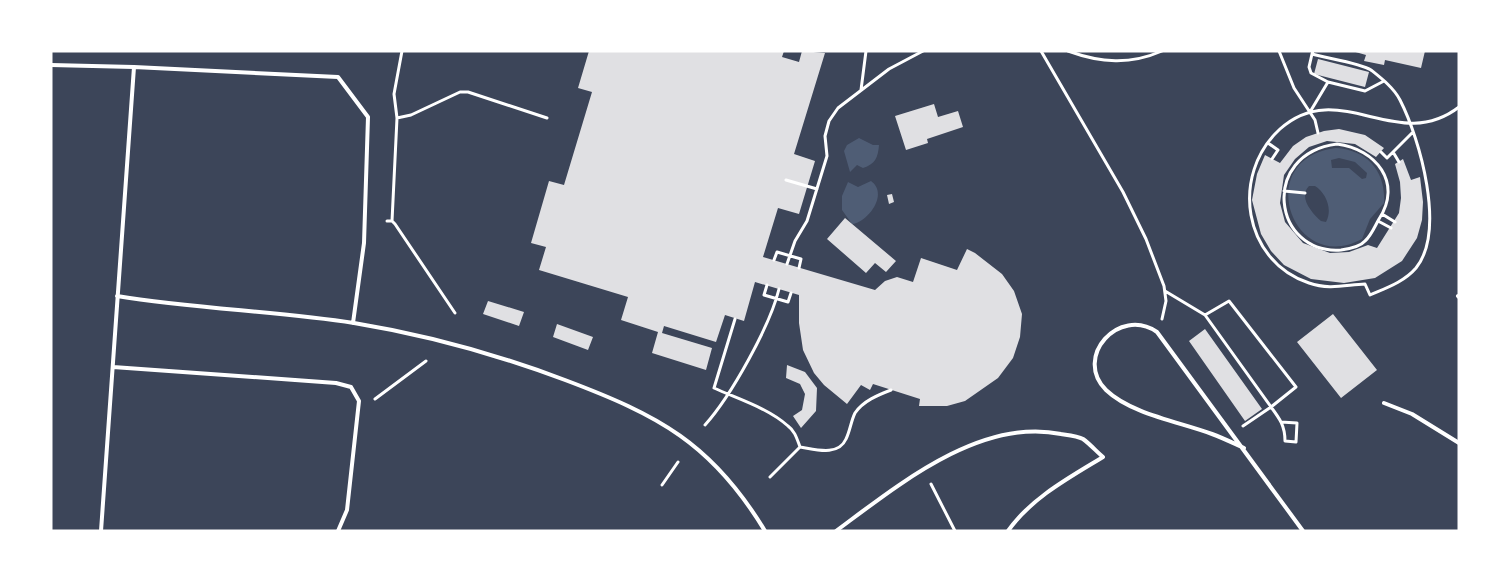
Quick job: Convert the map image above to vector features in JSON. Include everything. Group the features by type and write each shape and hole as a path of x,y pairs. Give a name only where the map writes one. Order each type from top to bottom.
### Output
{"lane":[{"path":"51,65 338,77 368,117 364,243 353,323"},
{"path":"101,531 134,67"},
{"path":"117,296 353,323 449,341 487,352 594,391 659,420 713,461 736,488 765,531"},
{"path":"1244,448 1128,404 1105,389 1094,369 1098,348 1111,330 1131,325 1150,328 1157,332 1244,448 1303,531"},
{"path":"113,367 336,383 351,387 359,401 347,510 338,531"},
{"path":"1384,403 1412,414 1459,443"},
{"path":"836,531 922,468 962,450 1008,433 1042,430 1082,438 1103,457 1060,483 1016,520 1008,531"}],"path":[{"path":"402,51 394,94 397,118 392,221 455,313"},
{"path":"860,91 866,51"},
{"path":"787,264 795,241 807,221 828,152 825,136 829,121 838,108 889,69 923,51"},
{"path":"1041,51 1123,192 1146,239 1165,291 1164,316 1157,332"},
{"path":"1068,51 1112,62 1142,59 1162,51"},
{"path":"1279,51 1294,88 1315,120 1318,133"},
{"path":"1384,81 1365,91 1328,82 1311,73 1309,67 1312,53 1369,69 1384,81 1400,100 1410,124 1426,180 1431,225 1428,243 1416,267 1408,275 1370,295 1365,284 1333,288 1309,283 1284,270 1264,250 1254,230 1249,199 1254,167 1268,143 1282,128 1310,112 1335,109 1410,124 1438,119 1459,107"},
{"path":"1310,112 1328,82"},
{"path":"397,118 411,115 460,92 468,92 547,118"},
{"path":"1381,152 1387,158 1412,133"},
{"path":"1268,143 1278,150 1272,159"},
{"path":"1328,145 1345,145 1370,156 1382,170 1388,194 1388,204 1365,242 1339,250 1321,248 1306,240 1293,228 1285,211 1286,192 1292,168 1304,156 1328,145"},
{"path":"1393,152 1399,162"},
{"path":"786,180 817,189"},
{"path":"1286,192 1305,192"},
{"path":"1382,214 1395,222"},
{"path":"387,221 392,221"},
{"path":"1378,221 1391,228"},
{"path":"774,260 777,252 801,259 799,268"},
{"path":"767,285 764,295 788,302 791,293"},
{"path":"705,425 728,394 769,319 779,289"},
{"path":"1165,291 1205,315 1272,406 1282,422 1285,426 1285,442 1296,442 1297,423 1282,422"},
{"path":"1205,315 1229,300 1296,387 1272,406"},
{"path":"735,318 714,388 756,406 788,426 800,447"},
{"path":"382,394 426,361"},
{"path":"800,447 827,450 839,448 846,441 853,418 862,405 891,390"},
{"path":"770,476 800,447"},
{"path":"662,485 678,462"},
{"path":"931,484 955,531"}],"shaded area":[{"path":"51,51 1459,51 1459,531 51,531"},
{"path":"859,138 873,145 879,145 878,154 870,165 863,168 857,165 850,172 844,151 847,145"},
{"path":"1336,148 1357,153 1373,165 1382,182 1384,203 1370,219 1362,239 1337,246 1316,242 1301,230 1291,212 1288,191 1294,172 1310,156","holes":["1339,158 1355,162 1367,173 1366,178 1362,179 1349,168 1332,168 1331,160","1309,186 1315,186 1325,197 1329,212 1326,222 1321,221 1308,205 1305,195"]},
{"path":"871,181 876,186 878,193 874,207 864,218 852,224 842,210 842,196 848,182 858,187"}],"building":[{"path":"589,51 784,51 782,57 799,62 802,51 825,53 794,154 815,161 799,214 778,208 763,257 875,290 885,281 897,277 913,282 921,258 957,270 967,249 975,253 1002,274 1014,291 1022,314 1020,337 1013,358 998,378 965,401 947,406 919,406 920,399 873,384 870,390 861,385 847,404 824,385 814,373 803,350 799,323 799,295 755,282 744,321 725,315 716,342 664,326 662,333 712,348 706,370 652,353 658,332 621,320 628,297 539,270 546,247 531,243 549,181 564,185 592,92 578,88"},
{"path":"1352,51 1425,51 1421,68 1385,60 1384,65 1364,61 1366,55"},
{"path":"1318,59 1369,72 1365,87 1314,74"},
{"path":"934,104 938,117 958,111 963,127 927,139 928,143 906,150 895,116"},
{"path":"1339,129 1365,135 1384,148 1376,157 1355,144 1327,141 1309,147 1295,159 1284,175 1280,203 1285,222 1303,243 1330,253 1349,252 1368,245 1377,248 1399,213 1401,198 1400,182 1395,164 1403,159 1411,180 1420,177 1423,202 1422,220 1417,238 1402,261 1375,278 1344,283 1311,279 1284,265 1271,251 1261,234 1252,200 1257,174 1265,155 1280,163 1293,146 1306,137 1324,131"},
{"path":"892,194 894,202 889,204 887,195"},
{"path":"845,218 896,261 886,272 875,263 866,273 827,239"},
{"path":"488,301 524,312 519,326 483,314"},
{"path":"1333,314 1377,370 1341,398 1297,342"},
{"path":"557,324 593,337 588,350 553,337"},
{"path":"1205,329 1262,409 1245,421 1189,341"},
{"path":"787,365 805,372 817,388 816,411 801,428 793,416 802,410 805,394 800,384 786,378"}]}
